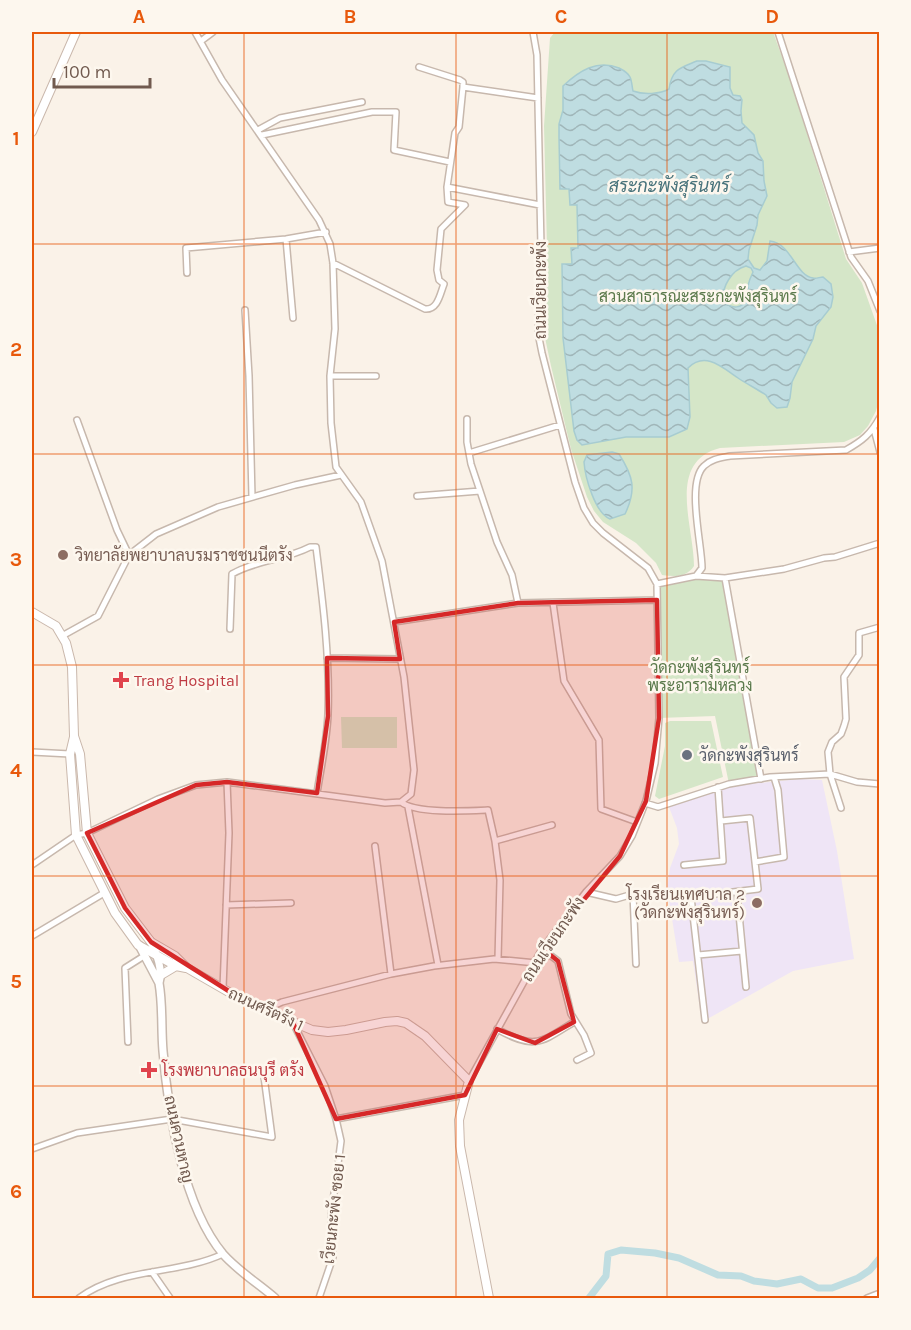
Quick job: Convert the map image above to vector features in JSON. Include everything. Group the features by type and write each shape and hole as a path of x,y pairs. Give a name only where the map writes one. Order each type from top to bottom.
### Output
{"main road":[{"path":"32,132 75,32"},
{"path":"32,612 56,626 62,636"},
{"name":"ถนนควนหาญ","path":"62,636 72,667 74,736 70,754 76,835 115,913 138,945"},
{"name":"ถนนควนหาญ","path":"74,736 80,754 87,833 125,908 151,942"},
{"name":"ถนนศรีตรัง 1","path":"151,942 175,956 187,968 223,988 264,1010 312,1030 328,1032 386,1022 406,1023 425,1036 469,1081"},
{"name":"ถนนศรีตรัง 1","path":"138,945 176,966 187,968"},
{"path":"160,979 176,966"},
{"name":"ถนนเวียนกะพัง","path":"469,1081 459,1120 460,1146 489,1299"}],"street":[{"path":"32,865 76,835 87,833 158,799 196,785 227,782 385,803 401,802 411,794 414,770 400,659 382,561 361,502 336,467 331,423 330,376 335,329 333,263 326,232 222,80 195,32"},
{"path":"201,41 213,32"},
{"name":"ถนนเวียนกะพัง","path":"469,1081 542,949 586,892 620,856 632,836 645,803 655,763 659,718 660,659 657,584 648,568 603,533 593,523 584,508 575,483 538,333 540,205 537,55 533,32"},
{"path":"778,32 849,252 855,265 868,281 879,310"},
{"path":"333,263 425,309 435,307 444,284 439,280 437,270 441,229 465,205 448,202 447,187 455,133 459,128 463,82 419,67"},
{"path":"463,87 538,98"},
{"path":"260,133 279,118 362,102"},
{"path":"260,133 372,112 396,112 394,150 450,162"},
{"path":"447,187 540,205"},
{"path":"187,273 186,248 326,232"},
{"path":"286,238 293,318"},
{"path":"849,252 879,248"},
{"path":"244,310 249,376 252,497"},
{"path":"330,376 376,376"},
{"path":"696,576 702,568 696,481 702,467 713,459 730,456 846,450 863,441 874,429 879,417"},
{"path":"467,419 469,453 497,542 512,575 518,603"},
{"path":"77,420 117,530 129,555"},
{"path":"469,453 560,425"},
{"path":"874,429 879,452"},
{"path":"62,636 98,616 129,555 156,534 218,507 295,485 341,475"},
{"path":"417,496 480,491"},
{"path":"657,584 696,576 725,579 784,569 835,557 879,543"},
{"path":"230,629 232,574 246,566 275,560 310,547 316,547 325,614 328,716 318,793"},
{"path":"725,579 761,779"},
{"path":"394,622 518,603 657,600"},
{"path":"553,603 564,681 599,740 601,809 638,822"},
{"path":"841,808 830,774 828,752 832,742 841,734 846,719 844,676 859,655 859,633 879,627"},
{"path":"327,658 400,659"},
{"path":"32,752 70,754"},
{"path":"645,803 658,807 718,787 774,777 830,774 857,782 879,784"},
{"path":"755,862 784,857 778,789 774,777"},
{"path":"223,988 229,833 227,782"},
{"path":"684,865 723,861 718,787"},
{"path":"401,802 408,807 447,811 488,810 500,880 498,959"},
{"path":"408,807 438,965"},
{"path":"705,1020 692,897 758,890 750,818 721,821"},
{"path":"495,841 552,825"},
{"path":"375,846 391,974"},
{"path":"586,892 616,899 633,894 636,964"},
{"path":"32,936 104,893"},
{"path":"737,893 746,987"},
{"path":"226,905 291,903"},
{"name":"ถนนควนหาญ","path":"151,942 157,955 160,979 163,1053 172,1119 188,1185 201,1216 223,1254 276,1299"},
{"name":"ถนนควนหาญ","path":"138,945 160,979"},
{"path":"542,949 558,961 574,1022 584,1035 591,1053 577,1060"},
{"path":"698,955 742,951"},
{"path":"128,1042 125,969 144,956"},
{"path":"264,1010 282,1002 391,974 438,965 498,959 536,963"},
{"path":"497,1029 508,1035 535,1043 547,1039 574,1022"},
{"name":"เวียนกะพัง ซอย 1","path":"293,1023 325,1086 341,1141 332,1216 333,1257 318,1299"},
{"path":"32,1149 77,1133 172,1119 272,1137 263,1069"},
{"path":"336,1119 465,1095"},
{"path":"80,1299 90,1291 109,1283 201,1262 223,1254"},
{"path":"152,1272 170,1299"},
{"path":"867,1299 879,1293"}],"highlighted area":[{"path":"657,600 659,718 646,801 620,856 543,949 558,961 574,1022 535,1043 497,1029 465,1095 336,1119 293,1023 246,1002 151,942 125,908 87,833 196,785 227,782 317,793 328,716 327,658 400,659 394,622 518,603"}],"shaded area":[{"name":"โรงเรียนเทศบาล 2 (วัดกะพังสุรินทร์)","path":"800,779 822,780 837,851 854,959 793,971 702,1022 693,961 679,962 667,888 670,868 679,844 677,828 669,807 729,786"}],"green space":[{"name":"สวนสาธารณะสระกะพังสุรินทร์","path":"555,32 773,32 846,259 862,283 879,331 879,399 876,411 860,435 844,442 720,448 703,455 693,467 688,481 687,497 694,566 688,572 680,575 662,575 656,563 636,543 603,522 594,511 571,449 551,366 544,333 547,247 544,126 550,38"},
{"name":"วัดกะพังสุรินทร์ พระอารามหลวง","path":"696,576 725,578 761,779 729,784 715,716 659,718 657,584"},
{"path":"341,717 397,717 397,748 342,748"},
{"path":"711,721 723,777 659,799 655,796 665,746 665,723"}],"water":[{"name":"สระกะพังสุรินทร์","path":"697,61 730,67 730,88 733,95 740,96 742,100 742,123 754,135 758,153 763,161 767,196 758,215 748,259 754,268 760,270 767,261 770,241 777,243 807,276 823,277 831,284 833,297 831,307 816,326 813,339 792,382 787,407 777,408 766,395 720,366 713,362 701,361 688,368 690,417 687,429 669,437 626,437 582,445 577,440 574,431 563,338 562,264 572,264 571,248 578,248 577,205 570,205 569,189 560,189 559,124 563,110 563,86 582,71 603,65 619,68 627,73 631,79 633,91 657,93 669,89 672,77 681,68","holes":["746,266 753,272 748,284 748,295 743,304 736,307 726,304 723,296 728,280 741,268"]},
{"path":"612,452 619,454 624,462 632,483 632,490 625,514 610,519 595,502 584,462 587,455"}],"waterway":[{"path":"589,1298 606,1276 608,1254 621,1250 679,1258 718,1275 741,1276 754,1281 777,1284 801,1279 818,1288 832,1288 858,1278 870,1270 880,1258"}],"place":[{"name":"วิทยาลัยพยาบาลบรมราชชนนีตรัง","path":"63,555"},
{"name":"Trang Hospital","path":"121,680"},
{"name":"วัดกะพังสุรินทร์","path":"687,755"},
{"name":"โรงเรียนเทศบาล 2 (วัดกะพังสุรินทร์)","path":"757,903"},
{"name":"โรงพยาบาลธนบุรี ตรัง","path":"149,1070"}]}
